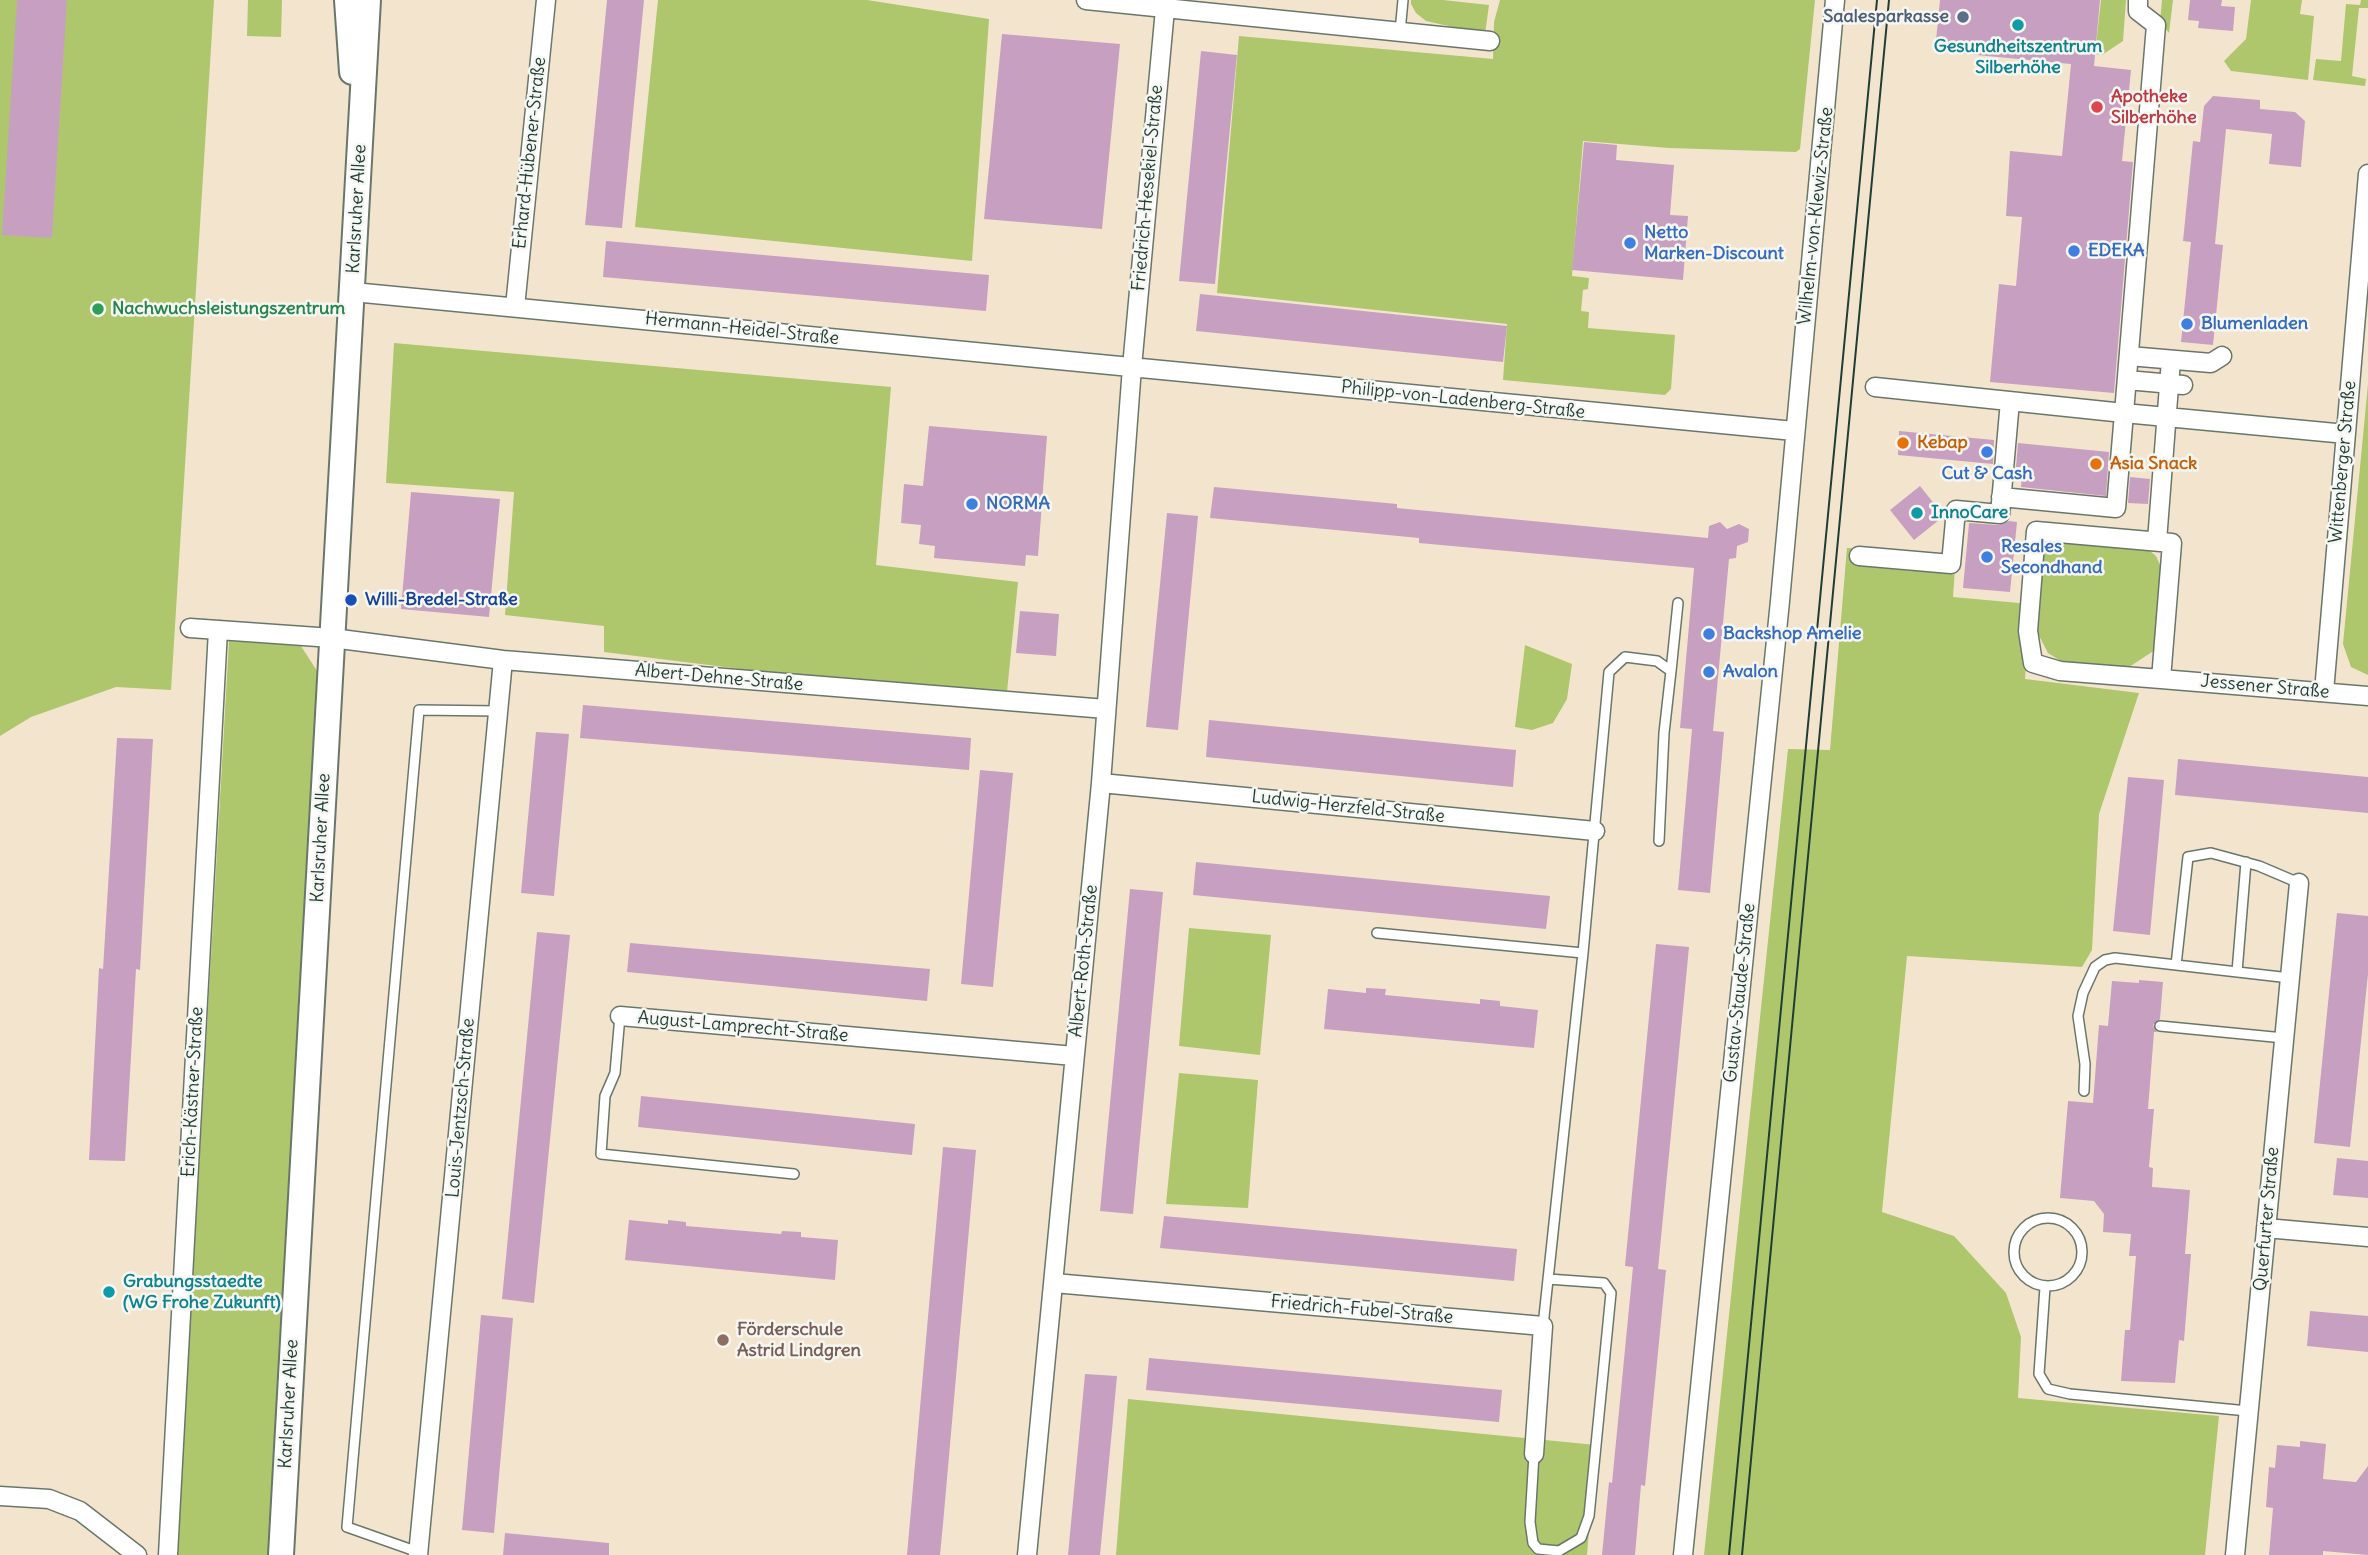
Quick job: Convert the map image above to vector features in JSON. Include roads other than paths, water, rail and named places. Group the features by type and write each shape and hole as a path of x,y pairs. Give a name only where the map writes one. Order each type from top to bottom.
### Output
{"street":[{"name":"Karlsruher Allee","path":"347,0 350,62 361,121"},
{"name":"Karlsruher Allee","path":"281,1555 368,0"},
{"name":"Erhard-Hübener-Straße","path":"515,307 545,0"},
{"path":"1086,0 1490,41"},
{"name":"Wilhelm-von-Klewiz-Straße","path":"1794,431 1824,143 1835,0"},
{"path":"2001,497 2116,508 2156,25 2138,11 2138,0"},
{"name":"Friedrich-Hesekiel-Straße","path":"1132,367 1165,9"},
{"name":"Wittenberger Straße","path":"2324,692 2368,174"},
{"name":"Hermann-Heidel-Straße","path":"353,292 1132,367"},
{"path":"2129,356 2211,363 2222,356"},
{"path":"2161,679 2172,543 2157,541 2168,417 2176,384 2171,359"},
{"name":"Philipp-von-Ladenberg-Straße","path":"1132,367 1794,431"},
{"name":"Albert-Roth-Straße","path":"1027,1555 1101,783 1132,367"},
{"path":"2127,380 2176,384"},
{"path":"1875,387 2346,434"},
{"path":"1859,556 1951,564 1956,510 2000,514 2010,401"},
{"name":"Gustav-Staude-Straße","path":"1683,1555 1780,601 1794,431"},
{"name":"Jessener Straße","path":"2157,541 2036,531 2028,631 2033,663 2060,671 2368,696"},
{"path":"190,628 332,638"},
{"name":"Erich-Kästner-Straße","path":"168,1555 218,630"},
{"name":"Albert-Dehne-Straße","path":"332,638 503,660 1106,709"},
{"name":"Louis-Jentzsch-Straße","path":"418,1553 503,660"},
{"name":"Ludwig-Herzfeld-Straße","path":"1101,783 1595,831"},
{"name":"Querfurter Straße","path":"2235,1555 2299,883"},
{"name":"August-Lamprecht-Straße","path":"620,1016 1074,1056"},
{"path":"2266,1228 2368,1237"},
{"name":"Friedrich-Fubel-Straße","path":"1054,1283 1543,1326"},
{"path":"1534,1454 1543,1326"},
{"path":"0,1496 49,1499 80,1511 137,1555"}],"lane":[{"path":"1400,33 1403,0"},
{"path":"1659,841 1664,733 1678,603"},
{"path":"1543,1326 1583,953 1609,672 1625,657 1657,661 1671,671"},
{"path":"418,1553 347,1527 419,710 499,711"},
{"path":"2176,965 2188,857 2211,853 2246,862 2299,883"},
{"path":"2236,972 2246,862"},
{"path":"1377,933 1583,953"},
{"path":"2084,1091 2085,1064 2078,1016 2083,993 2095,967 2105,960 2115,958 2290,978"},
{"name":"August-Lamprecht-Straße","path":"620,1016 615,1073 605,1096 601,1154 794,1174"},
{"path":"2160,1026 2284,1038"},
{"path":"2051,1218 2063,1221 2073,1228 2083,1249 2082,1261 2077,1272 2068,1281 2045,1287 2034,1284 2018,1270 2014,1249 2016,1238 2030,1222 2051,1218"},
{"path":"1534,1454 1530,1522 1533,1543 1538,1549 1559,1551 1581,1538 1590,1516 1611,1293 1604,1283 1548,1279"},
{"path":"2045,1287 2039,1374 2048,1389 2070,1394 2248,1411"}],"tram line":[{"path":"1729,1555 1877,0"},
{"path":"1742,1555 1889,0"}],"place":[{"name":"Saalesparkasse","path":"1963,17"},
{"name":"Gesundheitszentrum Silberhöhe","path":"2018,25"},
{"name":"Apotheke Silberhöhe","path":"2097,107"},
{"name":"Netto Marken-Discount","path":"1630,243"},
{"name":"EDEKA","path":"2074,251"},
{"name":"Nachwuchsleistungszentrum","path":"98,309"},
{"name":"Blumenladen","path":"2187,324"},
{"name":"Kebap","path":"1903,443"},
{"name":"Cut & Cash","path":"1987,452"},
{"name":"Asia Snack","path":"2096,464"},
{"name":"NORMA","path":"972,504"},
{"name":"InnoCare","path":"1917,513"},
{"name":"Resales Secondhand","path":"1987,557"},
{"name":"Willi-Bredel-Straße","path":"351,600"},
{"name":"Backshop Amelie","path":"1709,634"},
{"name":"Avalon","path":"1709,672"},
{"name":"Grabungsstaedte (WG Frohe Zukunft)","path":"109,1292"},
{"name":"Förderschule Astrid Lindgren","path":"723,1340"}]}
